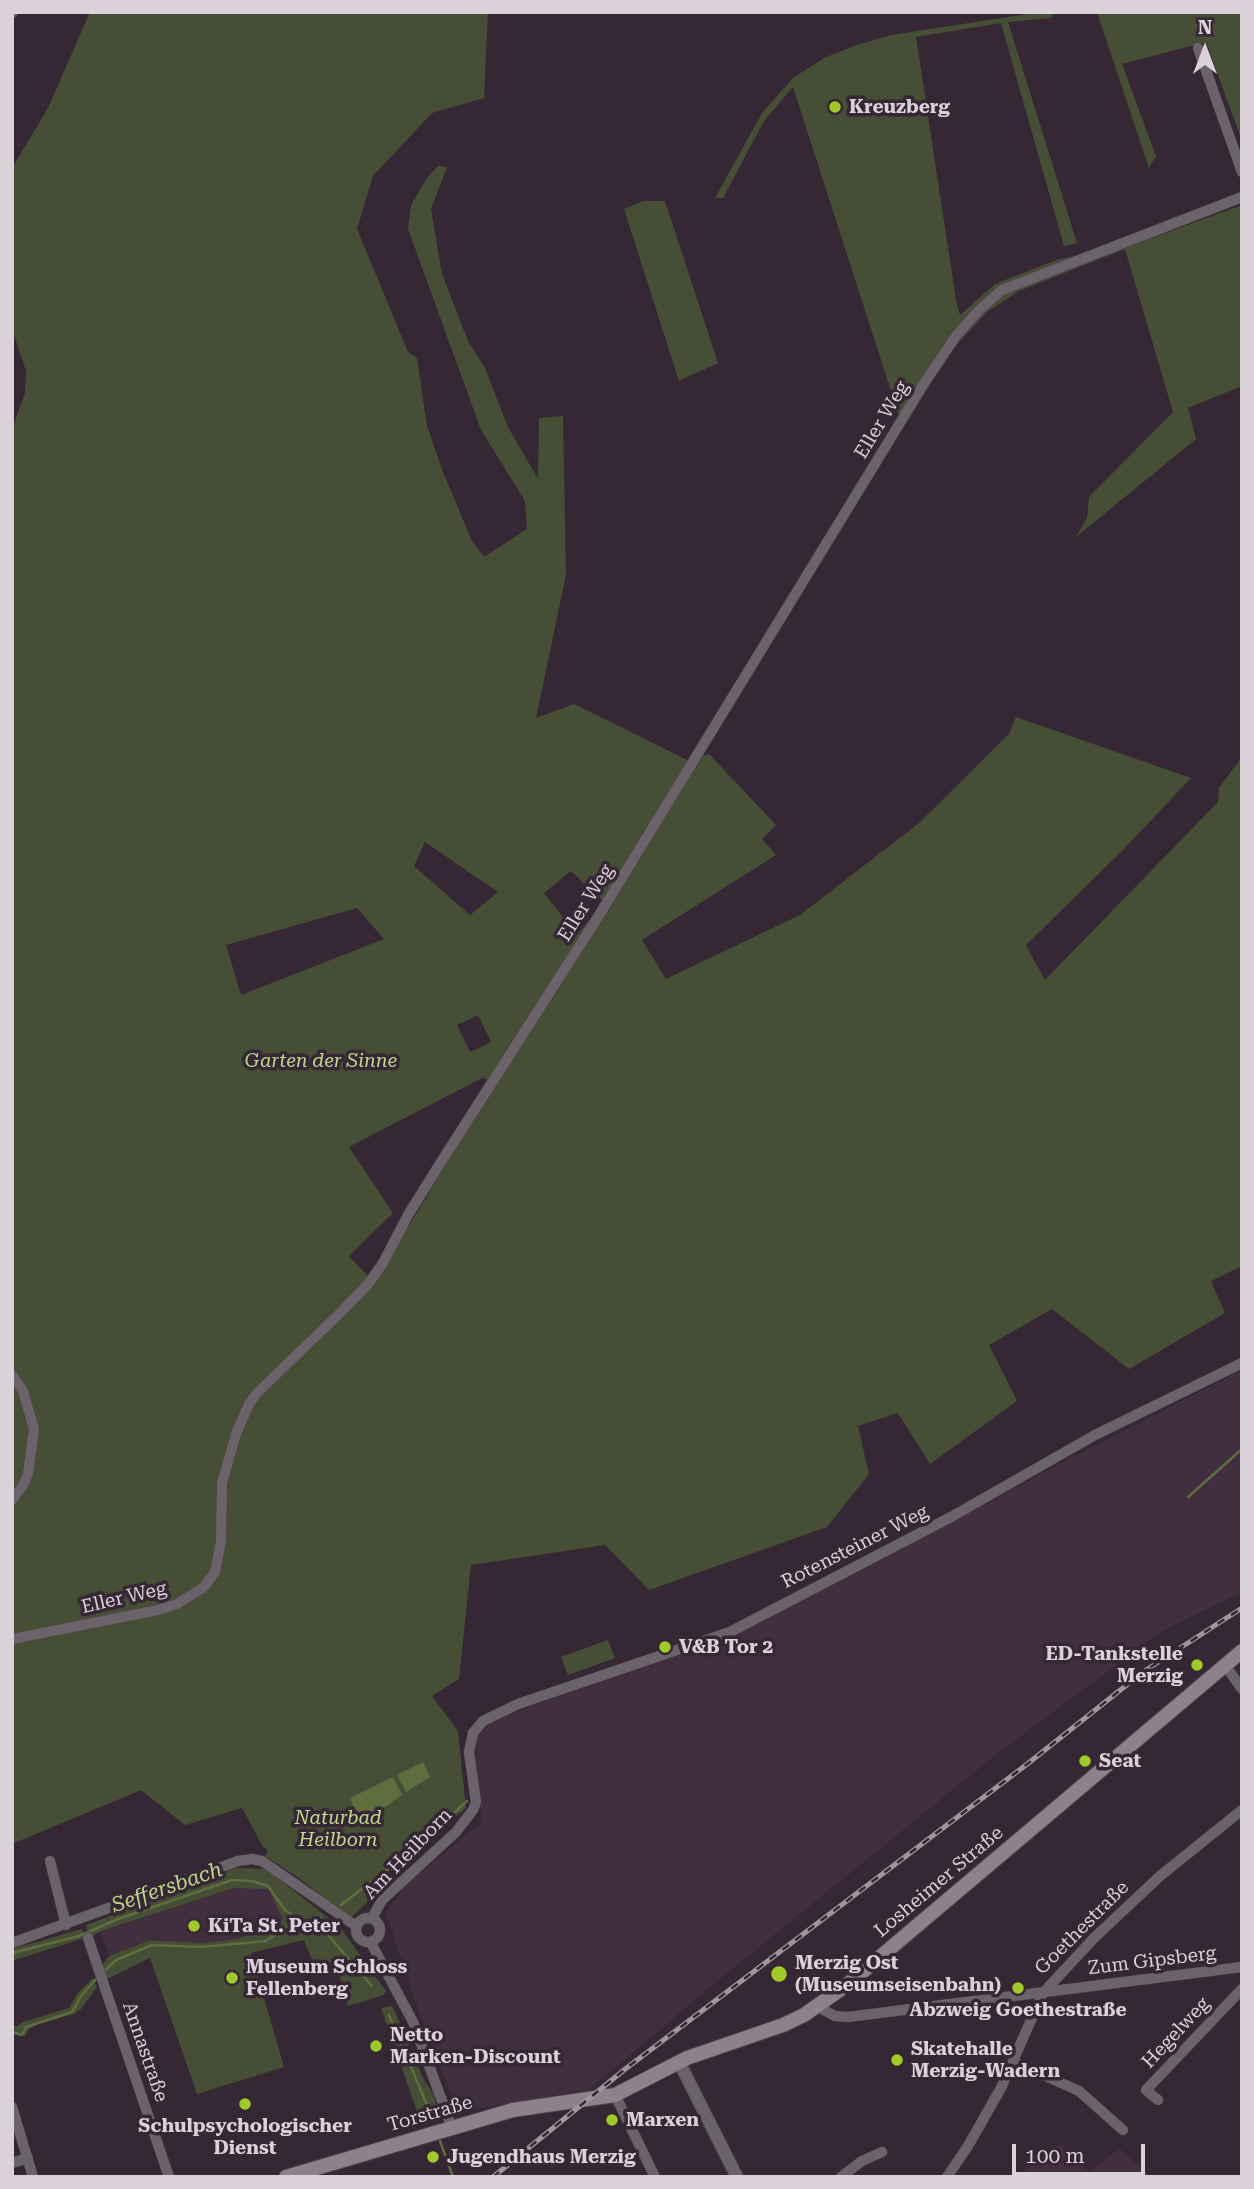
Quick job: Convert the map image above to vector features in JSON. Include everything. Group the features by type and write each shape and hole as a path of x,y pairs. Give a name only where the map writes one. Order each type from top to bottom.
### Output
{"main road":[{"name":"Losheimer Straße","path":"587,2100 615,2095 679,2062 783,2025 818,2007 963,1888 1242,1651"},
{"name":"Torstraße","path":"286,2177 513,2110 587,2100"}],"street":[{"path":"1198,48 1242,172"},
{"name":"Eller Weg","path":"12,1639 159,1610 177,1604 204,1587 215,1572 220,1550 222,1483 236,1434 249,1404 369,1283 383,1263 422,1193 593,926 925,382 956,337 979,310 1002,290 1242,197"},
{"name":"Rotensteiner Weg","path":"473,1733 483,1721 518,1704 730,1632 951,1517 1095,1435 1242,1363"},
{"path":"12,1375 23,1391 34,1429 28,1474 12,1500"},
{"path":"1225,1665 1242,1689"},
{"name":"Am Heilborn","path":"372,1918 382,1900 456,1832 473,1810 476,1802 469,1752 473,1733"},
{"name":"Goethestraße","path":"947,2177 982,2124 1014,2062 1043,1993 1094,1938 1160,1875 1242,1810"},
{"path":"12,1942 238,1860 253,1859 262,1861 356,1926 358,1938 371,1943 379,1937 381,1930 378,1922 372,1918 361,1920 356,1926"},
{"path":"50,1861 66,1924"},
{"name":"Annastraße","path":"88,1938 169,2177"},
{"path":"371,1943 413,2022 453,2129"},
{"name":"Zum Gipsberg","path":"818,2007 835,2016 848,2017 1242,1968"},
{"name":"Hegelweg","path":"1158,2100 1146,2090 1242,1989"},
{"path":"679,2062 737,2177"},
{"path":"1014,2062 1079,2091 1123,2130"},
{"path":"615,2095 654,2177"},
{"path":"12,2107 33,2177"},
{"path":"841,2177 862,2161 882,2152"},
{"path":"12,2163 28,2158"}],"shaded area":[{"path":"1242,1370 1242,1592 1162,1631 993,1757 715,1983 590,2089 458,2112 419,2012 386,1913 404,1886 482,1822 476,1761 477,1736 493,1720 722,1638 941,1528"},
{"path":"423,1762 430,1777 406,1792 397,1775"},
{"path":"393,1777 402,1795 361,1824 350,1798"},
{"name":"KiTa St. Peter","path":"234,1888 269,1888 284,1920 238,1939 202,1943 151,1939 109,1956 100,1932"},
{"path":"1061,2143 1089,2172 1119,2148 1152,2177 1017,2177"}],"green space":[{"path":"90,12 488,12 484,98 432,113 373,176 357,229 408,352 417,358 427,426 472,541 484,557 527,529 525,501 481,430 408,229 411,205 427,178 438,166 447,167 431,209 442,274 468,341 485,368 508,427 538,479 539,418 563,416 566,575 536,718 574,704 689,761 709,754 776,825 762,839 776,855 642,940 666,979 800,915 919,823 1009,734 1016,717 1191,778 1122,851 1026,945 1045,980 1218,802 1219,788 1242,757 1242,1266 1211,1281 1225,1313 1129,1369 1052,1309 989,1345 1017,1401 930,1464 898,1413 858,1426 869,1474 827,1527 649,1590 605,1545 471,1565 459,1679 432,1696 458,1731 466,1808 384,1875 389,1881 353,1916 346,1915 299,1878 265,1856 268,1850 263,1847 242,1808 185,1825 141,1790 12,1844 12,429 25,393 26,371 12,329 12,168 48,108","holes":["425,842 498,892 470,915 414,866","571,871 604,902 577,935 544,893","357,908 384,939 241,995 226,945","478,1015 491,1042 470,1052 457,1025","482,1078 496,1081 417,1213 371,1279 349,1256 393,1213 349,1147"]},
{"path":"1054,12 1051,18 1008,22 1077,243 1064,246 1001,23 916,37 960,315 995,284 1059,259 1125,248 1242,205 1242,386 1188,408 1196,439 1076,537 1087,518 1089,497 1173,412 1125,249 1019,291 987,312 958,343 902,425 793,87 764,121 723,198 715,198 762,113 793,78 824,58 891,35"},
{"path":"1097,12 1242,12 1242,141 1206,42 1122,64 1156,156 1149,168"},
{"path":"644,201 665,201 718,363 679,381 624,209"},
{"path":"608,1640 615,1658 568,1675 561,1657"},
{"path":"236,1868 266,1869 340,1927 386,1991 384,1995 348,2006 337,1968 321,1972 317,1959 312,1960 304,1940 251,1953 284,2067 197,2094 150,1958 105,1980 101,1971 103,1964 109,1956 150,1940 202,1943 238,1939 283,1920 269,1889 234,1888 101,1931 89,1938 86,1925 113,1915 117,1910"},
{"path":"82,1929 85,1938 12,1961 12,1949"},
{"path":"93,1978 97,1987 74,2014 40,2023 28,2030 25,2036 12,2034 12,2026 69,2008 77,1994"},
{"path":"391,2006 424,2080 434,2095 434,2113 430,2119 421,2123 381,2008"}],"waterway":[{"name":"Seffersbach","path":"1188,1497 1242,1449"},
{"name":"Seffersbach","path":"341,1905 419,1845 467,1801"},
{"name":"Seffersbach","path":"12,1953 79,1936 118,1919 232,1880 252,1881 268,1886 285,1910 298,1919 316,1921 321,1918"},
{"path":"103,1972 116,1960 152,1945 202,1947 266,1941 298,1919"},
{"path":"316,1921 372,1986"},
{"path":"12,2032 22,2035 26,2027 72,2012 81,1996 98,1977"},
{"path":"389,2015 433,2119"},
{"path":"440,2141 453,2177"}],"railway":[{"path":"493,2177 624,2070 1026,1765 1143,1672 1242,1608"}],"place":[{"name":"Kreuzberg","path":"835,107"},
{"name":"V&B Tor 2","path":"665,1647"},
{"name":"ED-Tankstelle Merzig","path":"1197,1665"},
{"name":"Seat","path":"1085,1761"},
{"name":"KiTa St. Peter","path":"194,1926"},
{"name":"Merzig Ost (Museumseisenbahn)","path":"779,1974"},
{"name":"Museum Schloss Fellenberg","path":"232,1978"},
{"name":"Abzweig Goethestraße","path":"1018,1988"},
{"name":"Netto Marken-Discount","path":"376,2046"},
{"name":"Skatehalle Merzig-Wadern","path":"897,2060"},
{"name":"Schulpsychologischer Dienst","path":"245,2104"},
{"name":"Marxen","path":"612,2120"},
{"name":"Jugendhaus Merzig","path":"433,2157"}],"park label":[{"name":"Garten der Sinne","path":"321,1061"},
{"name":"Naturbad Heilborn","path":"338,1829"}]}
